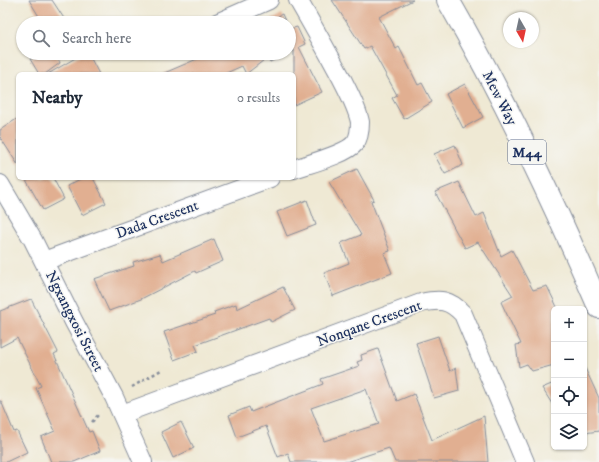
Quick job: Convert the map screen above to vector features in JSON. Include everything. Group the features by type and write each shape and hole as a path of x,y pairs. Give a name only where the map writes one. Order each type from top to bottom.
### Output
{"main road":[{"name":"Mew Way","path":"448,0 508,113 545,187 599,307"}],"street":[{"path":"233,16 270,0"},
{"path":"296,168 350,148 356,142 360,123 356,109 347,90 298,0"},
{"name":"Dada Crescent","path":"44,261 265,180"},
{"name":"Ngxangxosi Street","path":"0,184 44,261 122,414 143,462"},
{"name":"Nonqane Crescent","path":"122,414 421,303 437,300 445,301 455,306 463,314 525,462"}],"building":[{"path":"29,0 52,0 62,16 39,16"},
{"path":"332,0 413,0 379,17 396,49 399,47 418,85 422,83 432,102 404,119 392,98 397,95 370,46 364,49"},
{"path":"296,27 305,44 299,47 322,92 296,104 296,72 294,72 294,60 296,60"},
{"path":"31,60 58,60 60,63 48,72 38,72"},
{"path":"72,60 92,60 98,72 51,72"},
{"path":"195,60 264,60 249,72 245,72 242,66 228,72 167,72"},
{"path":"465,84 483,117 463,128 446,94"},
{"path":"16,119 16,162 0,137 0,130"},
{"path":"455,145 463,165 445,174 434,154"},
{"path":"357,169 374,200 371,201 390,251 384,253 392,273 333,296 324,273 349,263 341,243 361,235 329,182"},
{"path":"26,180 54,180 64,199 43,210"},
{"path":"78,180 94,180 106,203 82,215 67,186"},
{"path":"459,182 476,217 484,213 501,256 512,250 533,290 547,286 557,306 551,306 551,366 532,371 527,364 519,367 516,345 521,344 501,302 513,296 478,242 465,248 435,192"},
{"path":"307,200 316,225 287,236 277,212"},
{"path":"214,239 223,261 196,273 195,271 141,299 109,311 94,279 134,266 133,262 160,254 163,261"},
{"path":"283,287 295,310 271,322 269,318 195,345 198,351 174,360 164,332 215,315 214,312 236,304 237,309"},
{"path":"31,299 58,352 54,354 89,432 92,431 100,451 74,462 51,462 41,437 55,431 36,388 41,386 17,338 0,347 0,311"},
{"path":"438,336 450,371 456,368 459,391 434,398 416,343"},
{"path":"378,349 397,401 414,394 432,440 484,416 488,462 395,462 389,448 346,462 291,462 288,453 278,457 266,426 237,437 229,415 249,407 251,412 323,384 321,379 359,366 357,362 362,360 361,355","holes":["366,389 379,424 324,441 311,408"]},
{"path":"587,372 599,398 599,431 587,433"},
{"path":"551,384 551,402 542,388"},
{"path":"0,401 14,432 17,431 27,452 6,462 0,462"},
{"path":"181,422 194,448 173,458 161,432"}]}
